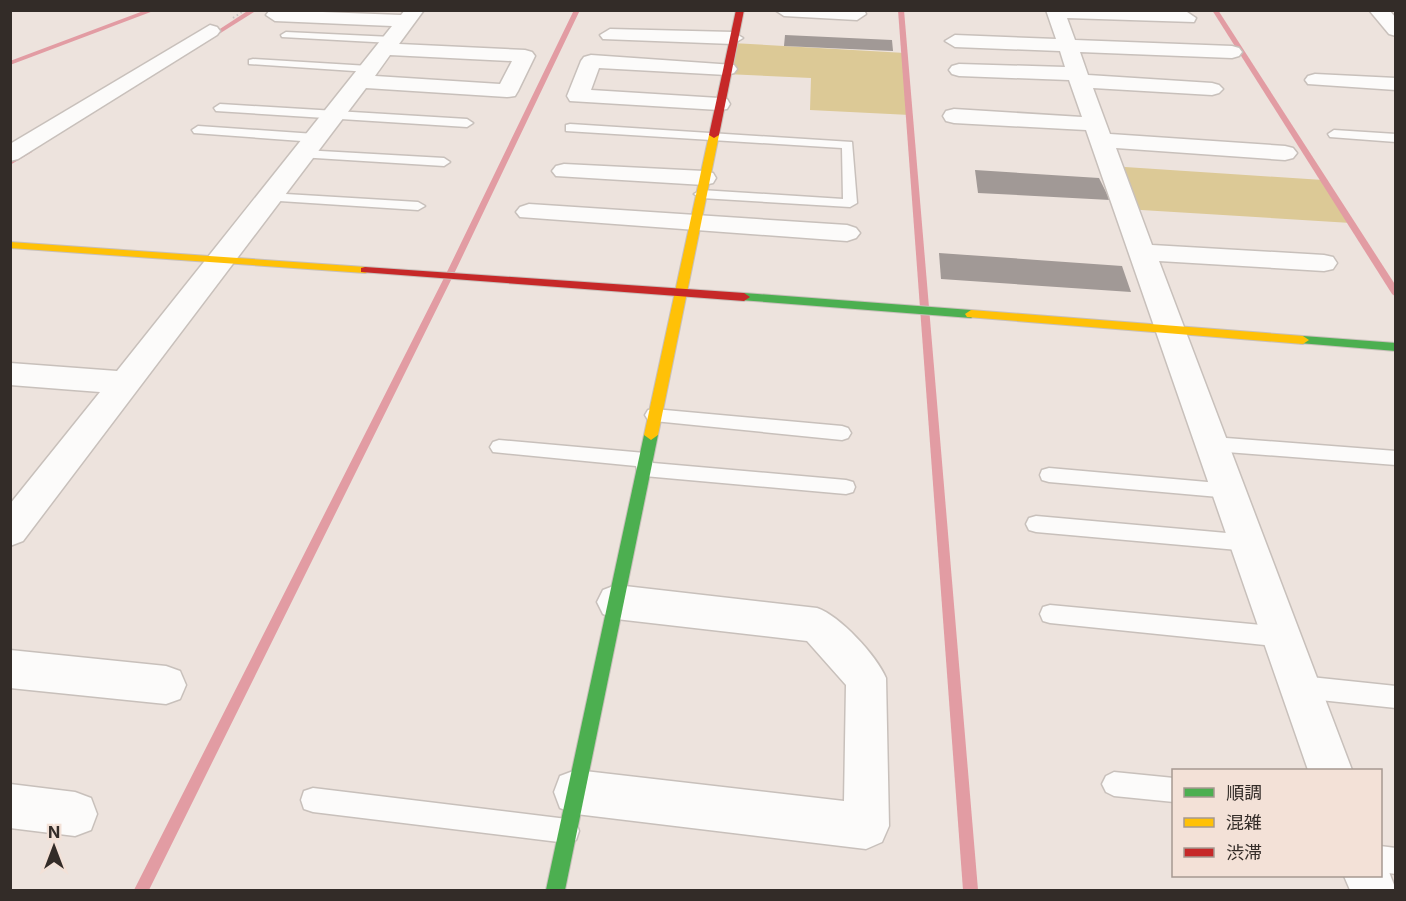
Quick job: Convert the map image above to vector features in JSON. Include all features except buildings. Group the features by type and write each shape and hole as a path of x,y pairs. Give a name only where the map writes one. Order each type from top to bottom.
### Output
{"street":[{"path":"555,891 740,10"},
{"path":"784,10 857,14"},
{"path":"275,15 410,16"},
{"path":"10,531 410,16"},
{"path":"959,70 1066,42 1187,18"},
{"path":"1016,25 1212,89"},
{"path":"10,154 210,31"},
{"path":"610,35 733,38"},
{"path":"955,40 1066,42 1232,52"},
{"path":"1066,42 1140,252 1173,331 1329,769"},
{"path":"364,75 507,91 525,56 388,44"},
{"path":"719,104 578,96 591,61 727,69"},
{"path":"1315,80 1395,84"},
{"path":"954,116 1285,153"},
{"path":"564,171 702,186"},
{"path":"530,212 847,233"},
{"path":"10,245 680,292 1395,347"},
{"path":"1140,252 1324,263"},
{"path":"10,374 124,383"},
{"path":"571,811 866,826 866,678 817,625 615,602"},
{"path":"10,669 166,685"},
{"path":"10,806 75,814"}],"lane":[{"path":"286,35 388,44"},
{"path":"253,62 364,75"},
{"path":"220,108 467,123"},
{"path":"570,128 848,145 850,203 702,186"},
{"path":"198,130 444,162"},
{"path":"1335,135 1395,138"},
{"path":"269,197 418,206"},
{"path":"654,415 842,432"},
{"path":"1213,444 1395,458"},
{"path":"499,447 846,487"},
{"path":"1049,475 1230,490"},
{"path":"1036,524 1249,543"},
{"path":"1050,614 1283,637"},
{"path":"1301,687 1395,697"},
{"path":"1114,784 1172,790"},
{"path":"313,800 571,811"}],"shaded area":[{"path":"732,43 905,53 910,115 810,110 811,78 726,74"},
{"path":"1110,166 1323,180 1351,223 1125,209"}],"waterway":[{"path":"10,63 153,10"},
{"path":"209,38 254,10"},
{"path":"141,890 449,276 577,10"},
{"path":"901,10 971,890"},
{"path":"1215,10 1396,294"},
{"path":"10,163 28,152"}],"traffic: fast":[{"path":"744,297 971,314"},
{"path":"1303,340 1396,347"},
{"path":"555,890 651,435"}],"traffic: slow":[{"path":"651,435 714,135"},
{"path":"10,245 365,270"},
{"path":"971,314 1303,340"}],"traffic: jam":[{"path":"714,135 740,10"},
{"path":"365,270 744,297"}]}
